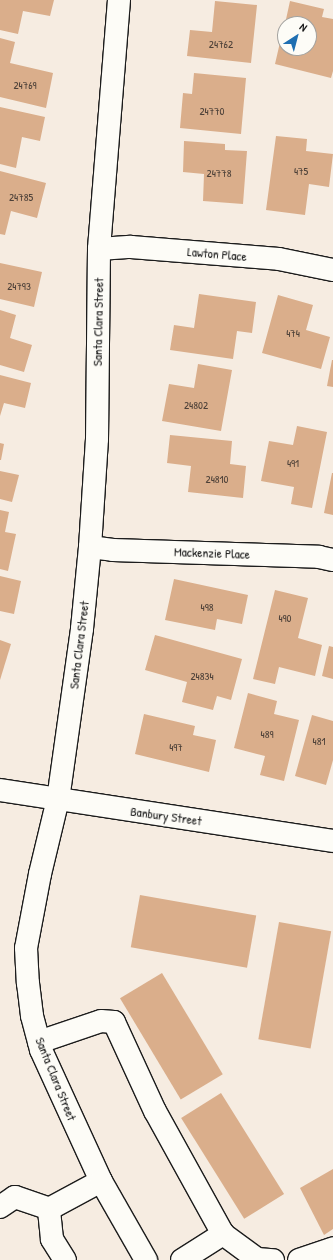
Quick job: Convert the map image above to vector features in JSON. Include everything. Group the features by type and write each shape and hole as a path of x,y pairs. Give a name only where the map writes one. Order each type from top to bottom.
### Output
{"main road":[{"name":"Santa Clara Street","path":"118,0 99,248 97,439 90,547 82,629 58,799 40,874 26,948 29,989 41,1050 101,1181 146,1260"},
{"name":"Lawton Place","path":"99,248 131,247 279,259 333,270"},
{"name":"Mackenzie Place","path":"90,547 127,550 319,557 333,560"},
{"name":"Banbury Street","path":"0,790 333,841"},
{"path":"39,1042 101,1021 114,1022 155,1111 223,1234 257,1259 273,1260"},
{"path":"0,1207 15,1198 49,1209 101,1181"},
{"path":"49,1209 52,1239 65,1260"},
{"path":"182,1260 223,1234"},
{"path":"299,1260 333,1248"}],"building":[{"path":"0,0 54,0 50,16 23,11 18,34 0,30"},
{"path":"215,1 257,5 251,63 187,56 190,30 212,32"},
{"path":"290,1 324,9 322,17 333,19 333,71 331,78 275,64 277,55 317,56 317,16 287,16"},
{"path":"0,38 15,42 10,63 53,73 46,108 0,97"},
{"path":"194,73 246,78 241,134 180,128 183,93 192,94"},
{"path":"0,107 45,117 40,141 22,137 16,168 0,164"},
{"path":"276,136 307,139 306,151 333,154 329,187 309,184 305,215 266,210"},
{"path":"184,141 225,144 225,150 247,151 243,204 203,201 204,174 183,172"},
{"path":"0,171 46,183 37,218 11,211 5,235 0,234"},
{"path":"0,263 42,272 34,307 0,299"},
{"path":"199,294 256,302 252,333 237,331 233,359 170,350 174,325 194,328"},
{"path":"278,295 313,305 306,330 330,337 321,369 262,353"},
{"path":"0,310 16,315 10,338 32,345 24,372 0,365"},
{"path":"333,360 333,387 327,386"},
{"path":"198,364 232,370 221,431 162,421 169,384 194,388"},
{"path":"0,375 31,383 25,408 4,403 0,416"},
{"path":"297,426 327,432 312,508 291,504 294,487 261,481 269,441 293,445"},
{"path":"170,435 232,441 230,464 246,466 243,498 188,492 191,466 167,463"},
{"path":"0,443 4,444 1,460 0,460"},
{"path":"0,471 19,475 12,502 0,499"},
{"path":"333,473 333,515 324,513"},
{"path":"0,510 9,512 5,532 16,534 8,571 0,569"},
{"path":"0,576 21,581 14,614 0,611"},
{"path":"174,579 248,595 242,624 217,619 215,630 165,620"},
{"path":"275,590 308,598 298,638 322,645 315,676 279,667 275,684 253,679"},
{"path":"155,635 242,659 231,700 217,696 213,710 182,702 187,682 145,670"},
{"path":"0,640 11,644 0,680"},
{"path":"329,646 333,647 333,679 322,676"},
{"path":"248,693 277,701 274,714 299,720 284,781 260,775 265,756 234,748"},
{"path":"144,714 195,726 193,735 216,740 209,772 135,754"},
{"path":"312,715 333,721 333,760 326,785 295,776"},
{"path":"140,895 256,915 247,968 131,947"},
{"path":"279,922 331,931 311,1048 258,1039"},
{"path":"162,973 223,1074 181,1099 120,998"},
{"path":"221,1093 284,1194 244,1219 181,1118"},
{"path":"333,1169 333,1229 324,1235 300,1188"}]}
